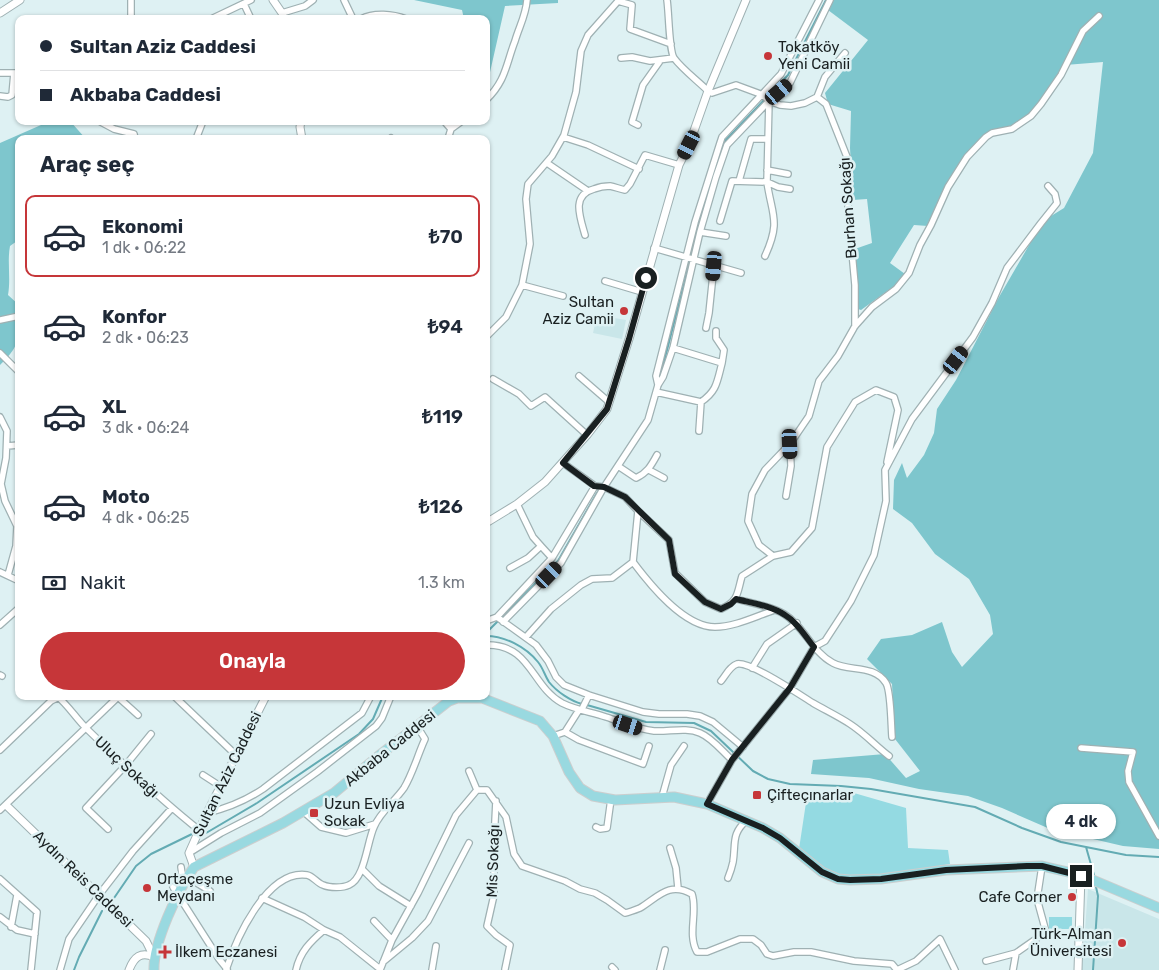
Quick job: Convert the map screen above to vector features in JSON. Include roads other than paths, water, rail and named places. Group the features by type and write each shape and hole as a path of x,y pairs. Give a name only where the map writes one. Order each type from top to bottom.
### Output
{"main road":[{"name":"Akbaba Caddesi","path":"194,867 304,812 334,793 417,726 446,700"},
{"name":"Akbaba Caddesi","path":"487,700 540,721 553,736 569,772 580,788 593,796 611,799 683,798 707,804 747,820 780,838 822,872 838,879 881,879 946,870 1042,866 1081,876 1159,908"},
{"path":"154,970 154,957 176,891 194,867"}],"street":[{"path":"0,13 20,0"},
{"path":"131,0 131,15"},
{"path":"220,15 251,0"},
{"path":"273,0 282,15"},
{"path":"285,15 313,0"},
{"path":"344,0 351,15"},
{"path":"490,96 496,90 506,70 523,19 527,0"},
{"path":"490,333 506,317 522,285 530,244 526,199 528,184 547,163 563,137 576,92 581,51 588,35 618,0 632,5 630,29 671,44"},
{"path":"667,0 674,58 708,91 712,92 736,85 763,95 780,105 791,106 805,103 817,97 825,77 845,53"},
{"path":"490,521 517,504 545,482 587,435 607,409 678,165 689,145 708,91 746,0"},
{"path":"658,385 656,376 695,222 722,137 781,74 819,0"},
{"path":"503,622 560,563 604,487 648,420 658,385 663,377 673,348 700,232 727,145 769,100 790,83 828,1"},
{"path":"244,4 249,15"},
{"path":"367,15 391,15"},
{"path":"773,556 759,545 748,522 752,494 765,470 790,444 809,416 819,381 838,356 855,326 872,307 896,288 909,273 920,245 932,225 948,187 967,157 992,133 1012,129 1031,116 1061,75 1083,31 1099,16"},
{"path":"621,58 632,57 650,61 674,58"},
{"path":"638,126 632,122 640,93 643,85 660,60"},
{"path":"0,73 15,73"},
{"path":"0,96 8,97 12,95 15,78"},
{"name":"Burhan Sokağı","path":"817,97 826,104 847,157 855,326"},
{"path":"765,256 772,241 775,226 767,182 769,100"},
{"path":"106,125 132,135"},
{"path":"448,125 451,129"},
{"path":"449,135 451,129 456,125"},
{"path":"563,137 588,145 639,169"},
{"path":"739,181 751,139 768,139"},
{"path":"585,235 580,217 579,201 581,196 588,190 610,186 626,190 645,155 678,165"},
{"path":"547,163 588,190"},
{"path":"768,170 788,174"},
{"path":"720,221 732,181 767,182 778,187 790,189"},
{"path":"885,470 912,419 973,337 992,303 1007,268 1057,203 1055,194 1048,186"},
{"path":"700,232 726,236"},
{"path":"654,248 741,273"},
{"path":"706,328 714,266"},
{"path":"605,281 642,292"},
{"path":"522,285 563,296"},
{"path":"0,320 15,317"},
{"path":"656,392 701,402 710,396 715,388 724,350 716,338 716,331"},
{"path":"673,348 722,364"},
{"path":"0,353 15,368"},
{"path":"578,376 609,402"},
{"path":"493,379 519,394 531,406 546,396 587,435"},
{"path":"563,463 594,486 604,487 625,497 669,540 675,574 705,602 721,609 736,599 742,576 773,556 791,552 812,528 828,447 855,402 876,390 894,396 898,410 885,470 886,500 874,555 851,602 825,641 814,647 790,688 733,759 707,804"},
{"path":"699,431 701,402"},
{"path":"0,417 7,431 7,446 1,484 5,501 15,522"},
{"path":"0,434 4,425"},
{"path":"786,496 791,466 790,444"},
{"path":"7,446 15,445"},
{"path":"618,466 636,478 649,470 657,455"},
{"path":"649,470 664,478"},
{"path":"490,620 497,617 552,558 594,486"},
{"path":"517,504 533,537 552,558"},
{"path":"638,511 633,562 653,589 666,602 700,625 716,627 740,622 775,610"},
{"path":"510,568 528,558 541,546"},
{"path":"8,575 15,550"},
{"path":"526,638 551,609 581,585 592,580 612,578 633,562"},
{"path":"0,572 15,579"},
{"path":"736,599 784,614 796,624 814,647 833,664 879,675 887,685 892,736"},
{"path":"0,625 15,612"},
{"path":"497,617 536,645 548,661 556,677 564,685 588,697 651,714 700,716 713,722 743,747"},
{"path":"752,668 767,644 796,624"},
{"path":"490,645 510,649 532,668 550,693 563,703 645,730 696,732 707,737 733,759"},
{"path":"721,681 736,664 752,668 850,724 889,756"},
{"path":"553,736 565,732 588,697"},
{"path":"0,750 53,700"},
{"name":"Uluç Sokağı","path":"62,700 86,728 125,766 199,830"},
{"path":"0,810 7,806 114,700"},
{"path":"122,700 138,715"},
{"path":"178,700 236,755"},
{"name":"Sultan Aziz Caddesi","path":"189,853 220,786 264,700"},
{"path":"207,813 228,808 250,798 263,789 362,713 369,700"},
{"path":"194,867 189,853 260,813 317,772 376,726 382,718 389,700"},
{"path":"227,969 249,919 262,898 279,881 293,876 308,876 324,885 337,887 350,885 358,876 362,869 375,824 405,786 425,739 417,726"},
{"path":"565,732 579,740 643,764 649,746"},
{"path":"108,828 86,808 125,766 151,734"},
{"path":"662,797 671,765 684,746"},
{"path":"1082,748 1133,752 1128,771 1129,782 1159,836"},
{"path":"469,771 477,790"},
{"path":"204,775 220,786"},
{"path":"381,967 392,940 456,815 477,790 487,790 506,817 514,854 522,866 565,881 580,890 594,893 625,913 637,909 663,892 678,888 692,894 694,901 694,947 698,952 707,952 740,939 753,938 767,954 773,956 794,952 811,952 854,961 892,964 897,970 916,961 940,939 955,970"},
{"path":"596,826 600,829 607,828 611,799"},
{"name":"Mis Sokağı","path":"496,801 494,895 487,926 510,945 504,970"},
{"name":"Aydın Reis Caddesi","path":"7,806 146,941 154,957"},
{"path":"60,970 69,939 99,895 172,808"},
{"path":"304,812 322,827 346,833 375,824"},
{"path":"728,878 733,860 735,836 739,828 747,820"},
{"path":"381,967 428,921 469,842"},
{"path":"670,848 676,868 678,888"},
{"path":"986,961 1016,953 1046,932 1037,899 1042,866"},
{"path":"181,867 182,874 210,891"},
{"path":"362,869 379,886 411,906"},
{"path":"1078,970 1081,876"},
{"path":"0,879 37,912 31,970"},
{"path":"176,891 227,969"},
{"path":"11,927 17,895"},
{"path":"262,898 304,917 324,930 340,937 381,967"},
{"path":"0,917 17,930 34,934"},
{"path":"374,921 392,940"},
{"path":"296,970 298,958 304,949 324,930"},
{"path":"432,970 436,946"},
{"path":"660,970 665,950"},
{"path":"1013,970 1016,953"},
{"path":"129,970 133,961 138,956 146,954 154,957"},
{"path":"504,970 512,970"}],"waterway":[{"path":"724,146 725,141 788,75 826,0"},
{"path":"660,377 690,261"},
{"path":"490,629 558,561 597,493"},
{"path":"490,637 508,640 521,647 538,662 549,682 556,689 582,704"},
{"path":"201,836 257,803 359,734 373,719 381,700"},
{"path":"587,705 646,722 694,723 711,731 753,771 768,779 790,784 871,789 975,807 1022,828 1061,842 1126,855 1159,857"},
{"path":"112,901 136,866 151,854 192,834"},
{"path":"1086,847 1094,875"},
{"path":"1093,970 1098,896 1096,887"},
{"path":"74,970 102,911"}],"place":[{"name":"Tokatköy Yeni Camii","path":"768,56"},
{"name":"Sultan Aziz Camii","path":"624,311"},
{"name":"Çifteçınarlar","path":"757,795"},
{"name":"Uzun Evliya Sokak","path":"314,813"},
{"name":"Ortaçeşme Meydanı","path":"147,888"},
{"name":"Cafe Corner","path":"1072,897"},
{"name":"Türk-Alman Üniversitesi","path":"1122,943"},
{"name":"İlkem Eczanesi","path":"165,952"}]}
